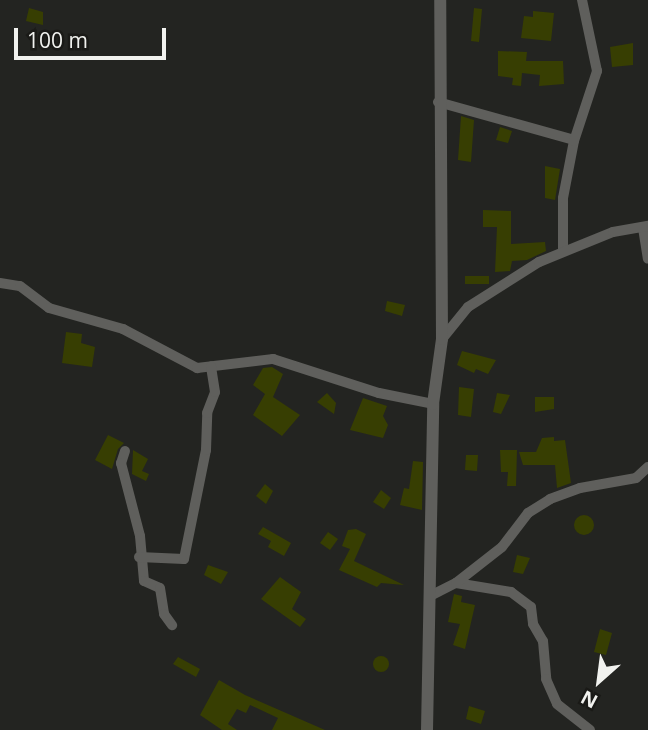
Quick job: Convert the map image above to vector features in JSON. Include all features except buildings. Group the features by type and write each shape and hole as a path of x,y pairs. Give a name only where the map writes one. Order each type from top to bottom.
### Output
{"street":[{"path":"427,730 433,404 442,339 438,102 440,0"},
{"path":"563,250 564,198 574,140 597,71 582,0"},
{"path":"438,102 574,140"},
{"path":"442,339 468,307 563,250 646,227 648,259"},
{"path":"0,283 20,286 49,308 122,329 197,368 287,361 379,393 433,404"},
{"path":"139,557 184,559 206,450 207,413 215,392 211,366"},
{"path":"125,451 121,463 139,536 139,557 144,581 162,591 164,612 172,625"},
{"path":"430,596 456,583 502,548 528,513 550,499 580,488 636,478 648,467"},
{"path":"456,583 511,592 531,607 533,624 543,640 546,679 557,704 590,730"}]}
